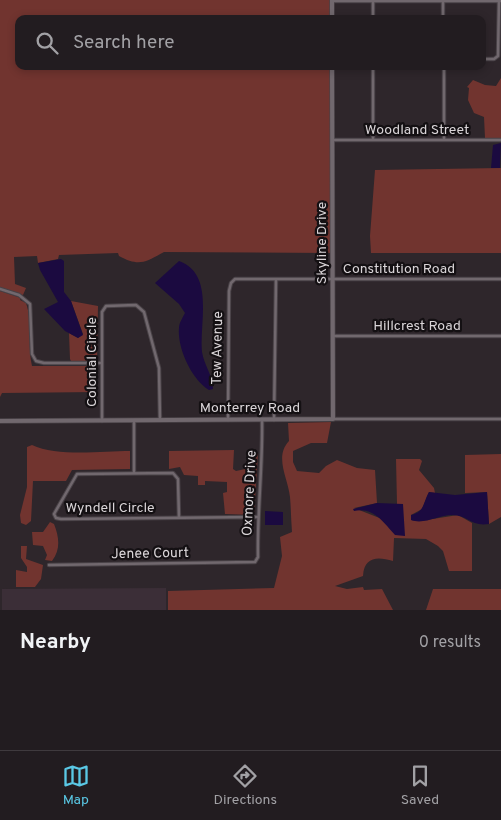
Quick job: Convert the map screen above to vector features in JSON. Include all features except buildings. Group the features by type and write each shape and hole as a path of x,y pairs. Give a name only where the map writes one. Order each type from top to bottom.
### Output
{"street":[{"path":"332,15 332,1 500,1 498,56 494,59 486,59"},
{"path":"373,1 373,15"},
{"path":"443,1 443,15"},
{"name":"Skyline Drive","path":"332,70 333,419"},
{"path":"373,70 373,140"},
{"path":"444,70 444,140"},
{"name":"Woodland Street","path":"333,140 501,140"},
{"name":"Constitution Road","path":"236,279 501,279"},
{"name":"Tew Avenue","path":"228,420 229,288 236,279"},
{"path":"274,420 276,279"},
{"path":"0,289 23,297 31,307 32,354 36,361 44,364 102,363"},
{"name":"Colonial Circle","path":"102,421 103,309 110,304 134,305 140,307 144,312 158,368 160,420"},
{"name":"Hillcrest Road","path":"333,336 501,336"},
{"name":"Monterrey Road","path":"0,421 501,419"},
{"path":"134,420 134,473"},
{"name":"Oxmore Drive","path":"251,563 258,557 262,420"},
{"name":"Wyndell Circle","path":"179,518 178,479 172,473 77,474 56,508 55,516 60,519 179,518 258,517"},
{"name":"Jenee Court","path":"50,565 251,563"}],"shaded area":[{"path":"0,0 330,0 330,15 15,15 15,70 331,70 332,253 164,252 142,262 126,259 119,256 118,253 59,255 58,259 38,263 37,256 14,257 15,284 26,288 23,295 0,288"},
{"path":"501,78 501,138 485,138 484,117 474,113 468,100 469,88 467,87 473,80 485,85 496,86"},
{"path":"501,143 500,168 491,168 493,145"},
{"path":"501,168 501,253 371,253 370,236 375,170"},
{"path":"61,259 64,261 64,292 71,301 83,335 78,338 65,331 44,309 58,302 38,263"},
{"path":"179,261 190,267 197,277 201,288 203,300 202,352 213,384 213,389 209,390 197,379 187,363 180,345 179,328 185,313 179,304 155,283"},
{"path":"0,291 21,298 20,300 26,303 29,318 32,366 97,366 97,392 2,393 0,397"},
{"path":"71,301 98,306 97,361 71,361 70,359 69,333 78,338 83,334"},
{"path":"331,422 327,443 311,443 293,451 293,462 297,471 319,473 326,466 337,460 357,468 375,470 377,503 354,508 382,519 403,504 397,504 396,459 420,459 422,461 419,470 434,488 435,493 429,492 422,509 411,515 420,521 458,515 472,523 472,571 449,571 443,551 426,539 394,538 393,561 372,560 366,565 363,576 335,586 347,589 363,587 364,590 382,589 393,610 168,610 168,591 274,588 282,556 280,537 292,532 290,497 282,461 285,447 289,441 288,423"},
{"path":"32,445 42,449 67,452 130,451 130,469 72,470 66,481 33,481 31,521 26,525 21,523 20,515 27,487 27,447"},
{"path":"234,450 233,469 236,471 250,468 247,457 258,453 254,515 225,514 223,493 227,492 227,482 205,481 205,485 198,485 198,476 184,475 180,467 169,469 169,451"},
{"path":"501,454 501,517 489,524 487,492 465,493 465,455"},
{"path":"429,492 455,495 487,492 489,524 478,524 452,515 426,521 411,520 411,515 419,512"},
{"path":"377,503 403,504 405,536 395,535 373,514 361,510 354,511 353,509"},
{"path":"265,511 283,512 283,525 265,525"},
{"path":"50,522 54,524 58,543 57,552 52,561 45,560 47,555 43,546 33,545 32,532 43,532"},
{"path":"21,546 27,546 26,559 43,565 41,579 35,587 16,587 16,570 27,572 27,567 21,558"},
{"path":"166,588 166,610 2,610 2,589"},
{"path":"433,589 501,589 501,610 426,610"}]}
